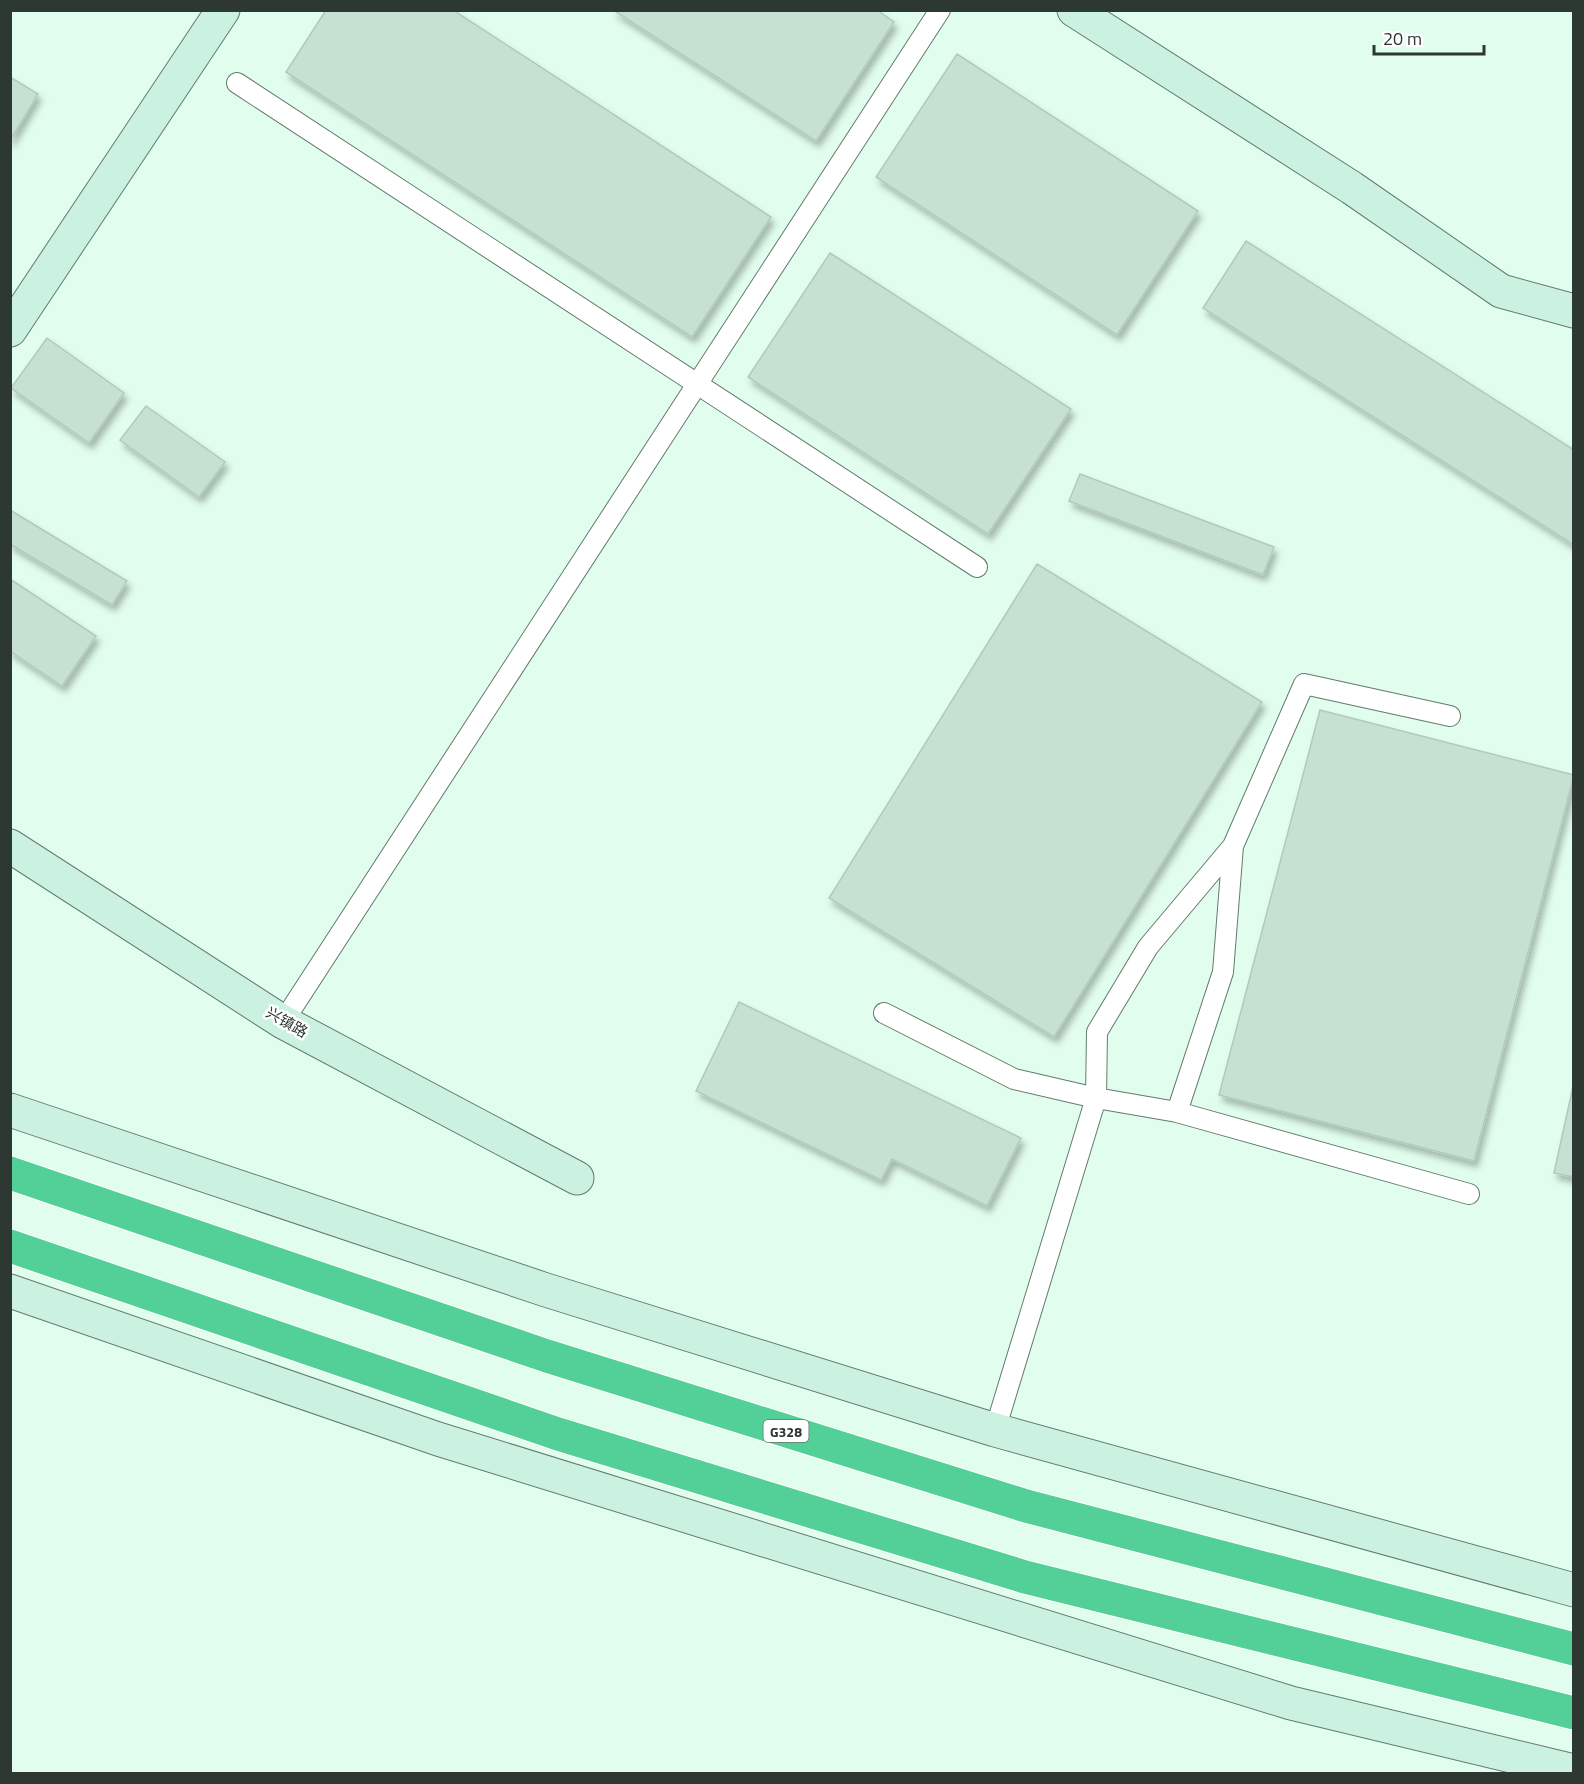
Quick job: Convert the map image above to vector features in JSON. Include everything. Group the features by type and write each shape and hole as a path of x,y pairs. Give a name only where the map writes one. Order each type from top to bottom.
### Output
{"highway":[{"name":"G328","path":"10,1173 547,1356 1014,1502 1574,1648"},
{"path":"10,1246 558,1434 1025,1577 1574,1713"}],"street":[{"path":"10,330 223,10"},
{"path":"1074,10 1352,188 1501,291 1574,311"},
{"name":"兴镇路","path":"10,846 283,1022 577,1178"},
{"path":"10,1110 546,1290 995,1430 1574,1590"},
{"path":"10,1291 438,1439 1291,1703 1574,1771"}],"lane":[{"path":"283,1022 940,10"},
{"path":"237,83 976,567"},
{"path":"995,1430 1096,1098 1097,1032 1148,946 1233,846 1304,684 1450,716"},
{"path":"1177,1112 1223,972 1233,846"},
{"path":"884,1013 1014,1079 1096,1098 1177,1112 1469,1194"}],"building":[{"path":"326,10 453,10 771,217 692,337 286,72"},
{"path":"613,10 877,10 894,22 816,141"},
{"path":"957,54 1198,211 1117,335 876,177"},
{"path":"10,77 38,94 10,141"},
{"path":"1246,241 1574,450 1574,545 1203,308"},
{"path":"830,253 1071,409 988,534 748,377"},
{"path":"47,338 124,393 89,443 11,388"},
{"path":"146,406 225,462 199,497 120,440"},
{"path":"1080,474 1274,547 1263,575 1069,501"},
{"path":"10,510 127,581 112,605 10,544"},
{"path":"1037,564 1262,702 1054,1037 829,898"},
{"path":"10,579 96,636 62,686 10,651"},
{"path":"1320,710 1574,775 1474,1161 1219,1095"},
{"path":"739,1002 1021,1138 987,1206 892,1159 881,1180 696,1091"},
{"path":"1574,1082 1574,1177 1554,1173"}]}
